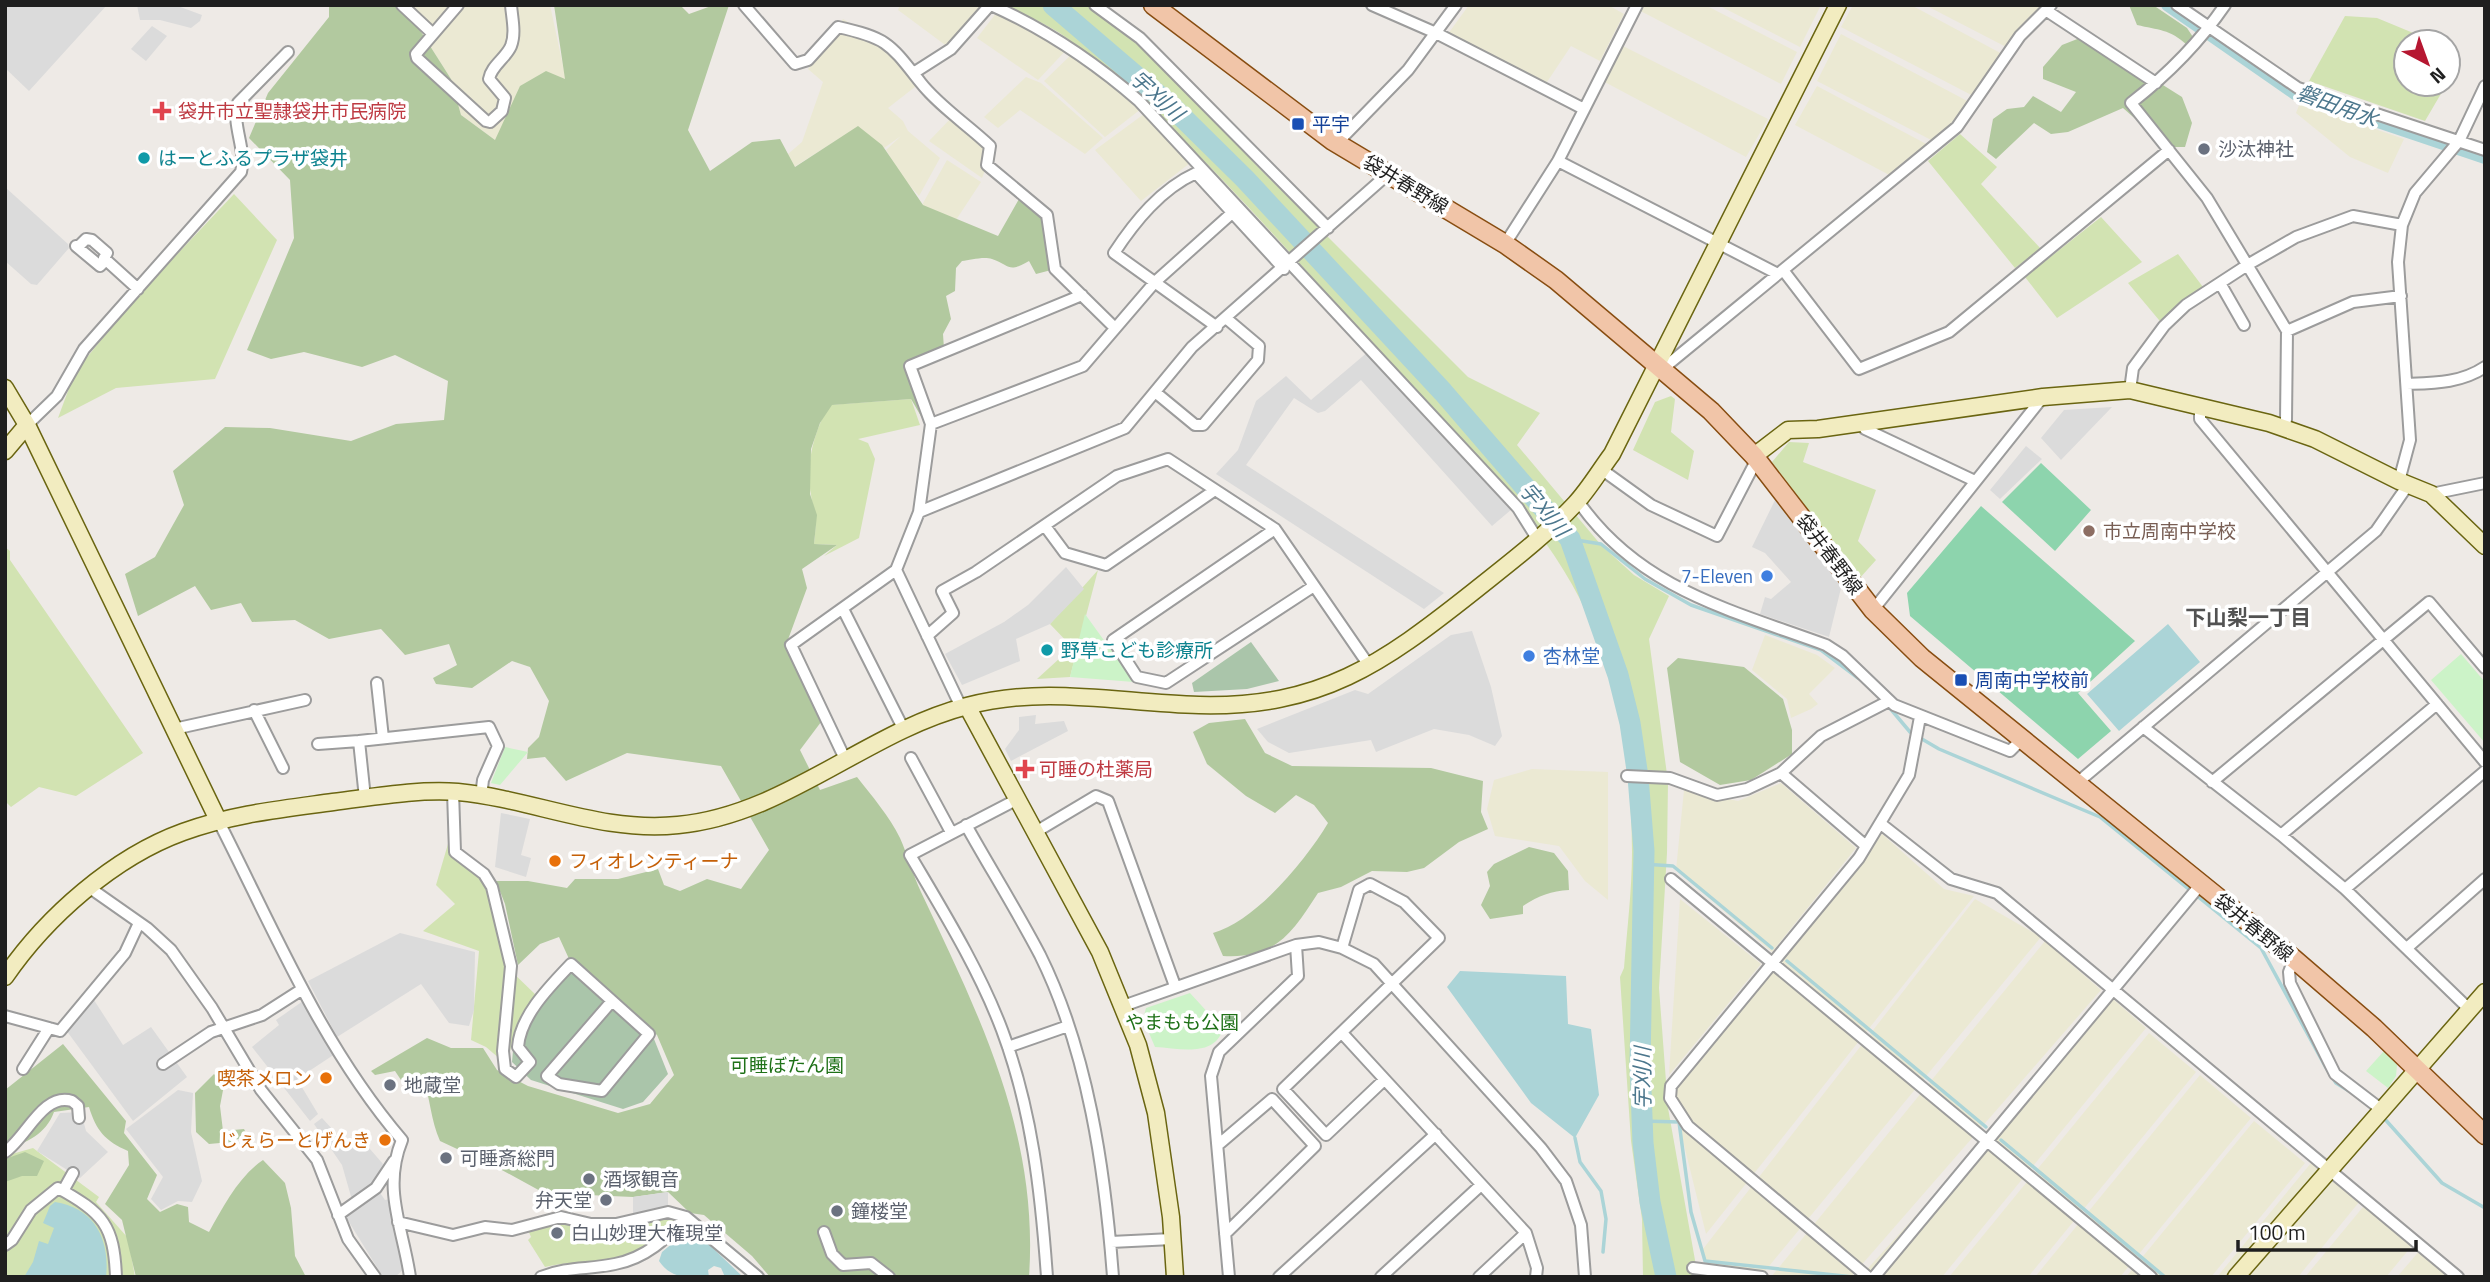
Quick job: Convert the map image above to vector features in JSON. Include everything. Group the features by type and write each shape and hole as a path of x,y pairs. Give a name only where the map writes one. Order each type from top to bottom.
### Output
{"main road":[{"name":"袋井春野線","path":"1153,5 1337,143 1505,244 1556,280 1658,370 1711,411 1755,457 1872,610 1922,658 2294,960 2418,1069 2485,1135"}],"street":[{"path":"402,5 432,33"},
{"path":"457,5 416,54 417,58 485,121 491,122 502,111 505,99 489,79 490,73 510,48 513,36 511,5"},
{"path":"744,5 795,64 808,60 838,27 865,33 895,48 915,72 920,83 990,146 987,165 1047,215 1055,269 1115,328"},
{"path":"915,72 951,49 991,5 1042,29 1112,78 1162,124 1518,508 1538,540"},
{"path":"1094,5 1140,38 1326,229"},
{"path":"1372,5 1436,33 1584,109"},
{"path":"1337,143 1408,70 1456,5"},
{"path":"1505,244 1558,161 1637,5"},
{"path":"5,977 52,917 145,850 182,832 251,813 365,798 453,792 618,826 681,825 734,814 904,730 964,706 1049,694 1197,705 1272,703 1321,689 1370,667 1424,631 1538,540 1578,501 1612,454 1658,370 1838,5"},
{"path":"2177,5 2207,32 2298,88 2485,150"},
{"path":"2225,5 2207,32 2157,83 2131,103 2207,198 2287,331 2286,419 2283,428"},
{"path":"1658,370 1957,127 2020,36 2049,8 2157,83"},
{"path":"5,451 57,396 83,349 241,172 242,145 236,111 238,103 288,52"},
{"path":"2077,783 2376,531 2403,483 2410,440 2398,262 2402,225 2415,193 2459,141 2485,86"},
{"path":"1558,161 1718,244 1781,272 1858,369 1948,332 2169,150"},
{"path":"1217,327 1114,253 1136,220 1180,180 1196,173 1232,213 1289,264"},
{"path":"919,512 1125,428 1192,347 1227,319 1388,174"},
{"path":"931,424 1083,366 1155,282 1232,213"},
{"path":"2130,390 2133,368 2161,329 2186,304 2249,264 2296,237 2353,216 2402,225"},
{"path":"77,247 86,239 92,240 107,253 104,258 138,289"},
{"path":"2220,283 2244,325"},
{"path":"846,761 791,645 896,570 919,512 931,424 910,366 1082,295"},
{"path":"2287,331 2353,302 2401,296"},
{"path":"1155,392 1195,425 1203,425 1258,360 1259,346 1227,319"},
{"path":"2407,384 2444,383 2471,376 2485,367"},
{"path":"5,388 27,425 302,990 349,1069 402,1140 394,1161 376,1188 338,1215"},
{"path":"1601,469 1651,505 1717,536 1755,457 1788,430 2043,397 2130,390 2200,405 2315,439 2431,494 2485,546"},
{"path":"1872,610 2043,397"},
{"path":"2200,405 2200,419 2485,762"},
{"path":"1863,422 1865,429 1975,481"},
{"path":"927,636 953,613 942,591 976,572 1117,476 1168,459 1275,529 1370,667"},
{"path":"2431,494 2485,483"},
{"path":"1045,526 1065,552 1106,565 1215,490"},
{"path":"1578,501 1616,547 1649,571 1692,595 1826,645 1843,656 1889,701 1920,717 2010,751 2022,739"},
{"path":"1275,529 1113,640 1137,677 1167,683 1314,586"},
{"path":"896,570 964,706 1100,952 1123,1006 1138,1045 1156,1112 1175,1277"},
{"path":"2212,782 2429,602 2485,668"},
{"path":"843,608 904,730"},
{"path":"377,683 383,738"},
{"path":"174,729 305,699"},
{"path":"1626,776 1670,778 1717,795 1747,789 1781,773 1821,737 1889,701"},
{"path":"2281,835 2437,704"},
{"path":"254,710 284,768"},
{"path":"1868,1277 1698,1136 1688,1126 1670,1098 1671,1086 1772,964 1881,824 1909,775 1920,717"},
{"path":"318,744 489,727 498,746 484,780 481,796"},
{"path":"2143,727 2345,889 2408,947 2469,1009"},
{"path":"359,741 365,798"},
{"path":"911,758 951,832"},
{"path":"2345,889 2485,771"},
{"path":"1781,773 1866,846"},
{"path":"453,792 455,852 484,873 492,887 511,966 503,1051 505,1069 516,1077 530,1062 518,1047 519,1038 533,1008 571,964 649,1034 602,1091 551,1080 547,1076 612,1001"},
{"path":"1034,833 1096,796 1108,802 1175,986"},
{"path":"1016,800 910,855 982,983 1008,1047 1033,1142 1047,1277"},
{"path":"1881,824 1951,879 1997,893 2458,1277"},
{"path":"966,825 1040,957 1068,1026 1094,1128 1111,1242 1113,1277"},
{"path":"1671,879 2151,1277"},
{"path":"2408,947 2485,879"},
{"path":"1342,948 1359,890 1370,884 1404,902 1439,938 1395,984 1283,1089 1326,1135 1384,1080"},
{"path":"1874,1277 2201,884"},
{"path":"90,888 171,950 224,1027 261,1090 317,1160 348,1239 375,1277"},
{"path":"5,1016 60,1031 125,953 139,923"},
{"path":"1123,1006 1296,944 1319,942 1342,948 1374,964 1395,984 1541,1148 1566,1181 1581,1225 1586,1277"},
{"path":"1229,1277 1211,1076 1219,1052 1298,976 1296,944"},
{"path":"2294,960 2289,972 2290,983 2335,1074 2379,1113"},
{"path":"163,1064 224,1027 262,1015 302,990"},
{"path":"2236,1277 2485,992"},
{"path":"1008,1047 1068,1026"},
{"path":"23,1069 49,1028"},
{"path":"1342,1033 1526,1233 1537,1268 1536,1277"},
{"path":"1217,1145 1272,1099 1315,1146 1225,1234"},
{"path":"5,1152 42,1112 59,1100 72,1101 78,1106 79,1118"},
{"path":"1279,1277 1436,1134"},
{"path":"394,1161 393,1184 398,1222 410,1277"},
{"path":"63,1191 73,1173"},
{"path":"1381,1277 1481,1185"},
{"path":"5,1245 20,1230 31,1210 58,1188 93,1212 111,1232 116,1277"},
{"path":"398,1222 453,1236 485,1227 513,1230 561,1217 591,1224 616,1224 668,1212 686,1217 758,1277"},
{"path":"541,1277 564,1268 617,1264 639,1256 667,1239 686,1217"},
{"path":"824,1233 832,1254 843,1265 871,1263 889,1277"},
{"path":"1479,1277 1526,1233"},
{"path":"1111,1242 1172,1240"},
{"path":"1693,1268 1762,1277"}],"shaded area":[{"path":"5,5 107,5 29,91 5,68"},
{"path":"137,5 175,5 202,15 200,21 191,28 160,20 140,20"},
{"path":"404,5 550,5 566,80 495,140 461,115 451,79"},
{"path":"900,5 979,5 981,12 948,47 898,10"},
{"path":"1469,5 1608,5 1624,14 1600,61 1571,46 1543,88 1445,38"},
{"path":"1629,5 1705,5 1797,52 1781,84"},
{"path":"1718,5 1821,5 1800,47"},
{"path":"1853,5 1911,5 2006,56 1977,98 1841,27"},
{"path":"1925,5 2035,5 2050,13 2010,49"},
{"path":"997,12 1070,46 1038,80 977,38"},
{"path":"843,19 897,51 920,83 888,108 903,121 908,131 940,158 919,196 903,178 886,150 901,136 884,148 858,127 794,167 788,154 802,142 823,82 808,69"},
{"path":"152,26 167,36 146,61 131,49"},
{"path":"1841,34 1973,104 1937,143 1817,81"},
{"path":"1617,43 1768,119 1746,157 1599,79"},
{"path":"1076,50 1141,109 1105,137 1044,81"},
{"path":"1026,77 1041,83 1103,138 1085,154 1020,110 998,128 984,117"},
{"path":"1817,86 1932,147 1895,178 1795,125"},
{"path":"2300,103 2404,139 2388,173 2350,157 2296,113"},
{"path":"955,114 986,142 987,165 982,178 929,141"},
{"path":"1144,114 1190,163 1141,201 1095,150"},
{"path":"947,160 981,182 956,220 922,205"},
{"path":"5,187 68,244 69,248 37,285 31,284 5,261"},
{"path":"1369,351 1512,509 1492,526 1361,380 1325,411 1318,413 1294,398 1246,465 1444,593 1424,609 1216,474 1238,450 1256,401 1286,376 1311,400"},
{"path":"2112,407 2061,460 2041,438 2064,410"},
{"path":"2026,446 2042,459 2000,499 1990,490"},
{"path":"1777,496 1842,584 1829,637 1760,614 1765,597 1771,599 1791,582 1765,553 1752,547"},
{"path":"1066,567 1084,589 1050,624 1016,639 1020,661 962,685 945,654 1004,622 1028,605"},
{"path":"1472,631 1491,687 1502,736 1495,746 1469,735 1434,729 1376,752 1371,740 1289,753 1268,742 1257,729 1355,690 1368,694 1451,635"},
{"path":"1765,635 1817,655 1835,668 1809,694 1818,704 1811,709 1791,718 1787,699 1752,670"},
{"path":"1036,715 1035,724 1064,721 1068,731 1011,761 1005,749 1019,730 1019,717"},
{"path":"1532,769 1608,772 1608,900 1585,881 1559,846 1495,836 1487,809 1494,780"},
{"path":"1781,783 1856,848 1772,952 1676,870 1684,790 1738,801"},
{"path":"501,813 530,819 521,855 531,858 526,877 495,867"},
{"path":"1882,834 1944,889 1974,896 1706,1234 1670,1088"},
{"path":"1680,899 1761,964 1669,1075"},
{"path":"1975,899 2041,937 1760,1277 1707,1277 1703,1249"},
{"path":"400,933 475,952 474,1010 469,1026 449,1023 421,984 337,1037 308,981"},
{"path":"2045,941 2101,990 1851,1277 1771,1277"},
{"path":"92,997 123,1045 151,1027 187,1077 133,1121 66,1030"},
{"path":"2113,999 2146,1028 1942,1277 1860,1277"},
{"path":"303,1001 335,1054 297,1079 318,1114 310,1121 252,1047 279,1025 276,1020"},
{"path":"2149,1033 2196,1072 2028,1277 1949,1277"},
{"path":"2200,1075 2251,1118 2120,1277 2035,1277"},
{"path":"178,1090 193,1093 191,1132 202,1181 192,1202 178,1201 161,1210 151,1199 163,1177 126,1129"},
{"path":"81,1112 86,1131 108,1152 80,1178 37,1151 60,1113"},
{"path":"322,1118 345,1143 356,1133 383,1164 375,1181 352,1200 342,1165 314,1124"},
{"path":"2254,1121 2305,1163 2211,1277 2126,1277"},
{"path":"2316,1157 2364,1196 2298,1277 2217,1277"},
{"path":"378,1190 385,1200 390,1199 404,1269 395,1277 383,1277 344,1214"},
{"path":"668,1192 668,1207 633,1216 633,1197"},
{"path":"2368,1201 2416,1241 2386,1277 2305,1277"},
{"path":"2421,1249 2455,1277 2397,1277"}],"green space":[{"name":"可睡ぼたん園","path":"329,5 404,5 451,79 461,115 495,140 520,86 546,71 565,79 554,5 680,5 689,14 714,5 729,5 688,130 710,171 752,142 780,139 795,167 858,126 882,145 923,205 998,236 1019,199 1047,219 1055,269 1036,274 1029,261 1013,267 985,258 962,261 956,268 955,291 946,296 951,319 943,334 944,349 904,364 922,418 911,399 832,405 820,423 811,449 810,494 817,515 814,544 837,545 802,569 807,588 786,645 821,722 800,750 820,790 857,777 886,814 900,838 918,886 984,1031 1015,1125 1025,1174 1030,1225 1029,1277 770,1277 752,1256 704,1215 690,1213 668,1192 633,1197 544,1193 440,1141 423,1076 401,1080 395,1071 375,1075 371,1071 427,1038 451,1048 483,1048 497,1070 528,1086 618,1113 650,1104 674,1075 657,1035 570,961 559,937 540,944 518,965 505,904 496,881 528,881 567,888 575,879 618,879 658,869 664,885 680,891 707,879 741,889 769,850 721,766 627,753 566,781 545,757 527,759 528,748 539,737 549,701 530,667 512,661 472,688 436,684 433,678 457,665 449,644 405,655 381,629 329,639 295,620 252,622 241,603 211,610 195,586 138,616 125,574 155,557 184,505 173,471 225,427 270,428 351,441 396,424 444,420 448,381 395,355 362,367 304,352 271,359 247,350 294,238 290,180 249,138 268,93 329,17"},
{"path":"1002,5 1089,5 1133,33 1259,168 1468,377 1540,413 1517,445 1601,545 1634,575 1669,596 1649,639 1668,782 1659,988 1668,1108 1698,1277 1643,1277 1642,1219 1631,1141 1620,977 1624,968 1631,881 1630,794 1610,681 1592,626 1576,591 1555,556 1502,487 1275,236 1197,154 1115,77 1072,42 1047,26"},
{"path":"2129,5 2153,5 2187,28 2193,37 2187,45 2169,33 2137,25"},
{"path":"2345,16 2377,18 2401,28 2392,28 2392,98 2438,98 2425,121 2309,81"},
{"path":"2085,36 2182,97 2192,123 2185,147 2167,147 2123,108 2068,132 2051,134 2034,123 1996,159 1987,152 1993,119 2007,109 2024,107 2033,96 2061,112 2076,92 2043,79 2043,67 2062,45"},
{"path":"1960,134 1997,167 1981,184 2041,249 2015,268 1928,161"},
{"path":"234,194 277,240 215,379 116,388 58,418 75,372 132,302"},
{"path":"2101,217 2142,262 2057,318 2025,277"},
{"path":"2178,254 2206,291 2164,326 2128,283"},
{"path":"1671,396 1675,399 1671,432 1694,451 1688,480 1633,450 1655,402"},
{"path":"911,399 920,425 858,439 868,443 875,459 859,538 824,556 837,545 814,544 815,519 809,472 815,437 829,405"},
{"path":"1789,442 1809,443 1803,462 1876,490 1858,541 1876,560 1859,579 1772,462"},
{"path":"2041,463 2091,510 2055,551 2002,502"},
{"path":"1981,506 2135,641 2078,693 2111,731 2078,759 1910,616 1907,593"},
{"path":"5,547 10,551 10,560 143,753 76,796 39,787 11,807 5,801"},
{"path":"1098,570 1070,677 1037,679 1072,647 1050,624"},
{"path":"1085,614 1134,682 1070,677"},
{"path":"1251,642 1279,681 1247,689 1194,692 1192,683"},
{"path":"2461,654 2485,682 2485,743 2431,680"},
{"path":"1678,658 1744,667 1783,699 1792,730 1792,754 1751,780 1720,785 1680,762 1667,668"},
{"path":"1245,719 1265,753 1292,766 1431,768 1483,781 1481,812 1488,829 1459,842 1424,868 1407,872 1372,871 1341,887 1318,893 1300,920 1281,941 1257,953 1223,956 1213,933 1246,916 1278,888 1307,854 1328,823 1314,805 1296,795 1275,813 1246,796 1207,764 1193,732 1209,723"},
{"path":"505,747 528,752 500,785 491,783"},
{"path":"450,837 458,857 482,880 493,909 506,966 537,996 513,1038 507,1065 486,1047 471,1040 479,951 423,931 455,904 436,885"},
{"path":"1529,847 1554,853 1568,871 1569,890 1534,899 1523,906 1523,914 1490,919 1481,905 1490,886 1487,872 1494,864"},
{"path":"568,962 652,1034 668,1074 643,1102 623,1109 531,1080 512,1062 514,1039"},
{"name":"やまもも公園","path":"1190,993 1223,1029 1218,1038 1204,1048 1155,1047 1143,1019 1146,1008"},
{"path":"63,1044 126,1121 124,1133 157,1175 147,1199 160,1212 177,1204 188,1207 189,1222 209,1232 239,1183 263,1160 285,1183 291,1208 295,1256 306,1277 136,1277 122,1220 105,1204 129,1165 128,1151 102,1134 89,1107 54,1112 41,1132 21,1144 5,1149 5,1090"},
{"path":"2384,1051 2397,1065 2396,1076 2388,1088 2366,1071"},
{"path":"214,1074 224,1085 220,1106 223,1131 244,1129 247,1135 231,1142 209,1144 196,1132 195,1093"},
{"path":"33,1148 99,1197 96,1202 128,1238 135,1277 5,1277 5,1156"},
{"path":"25,1152 44,1161 37,1176 22,1176 5,1182 5,1159"},
{"path":"662,1216 679,1220 643,1247 613,1259 545,1267 528,1240 531,1237 528,1230 560,1220 587,1229 606,1228"}],"water":[{"path":"2168,624 2200,662 2119,731 2087,694"},
{"path":"1460,971 1566,976 1568,1024 1591,1029 1599,1095 1575,1138 1531,1103 1447,987"},
{"path":"55,1202 80,1211 97,1228 105,1251 106,1277 24,1277 33,1262 39,1241 48,1244 54,1228 43,1223 50,1206"},
{"path":"686,1232 696,1232 743,1277 725,1277 721,1268 714,1266 708,1270 709,1277 681,1276 669,1272 659,1261 662,1252"}],"waterway":[{"name":"宇刈川","path":"1053,5 1171,106 1245,179 1443,392 1570,539 1618,675 1630,723 1638,777 1644,851 1640,1064 1643,1143 1650,1202 1666,1277"},
{"name":"磐田用水","path":"2167,5 2295,94 2485,158"},
{"path":"1570,539 1601,544 1645,579 1691,605 1821,650 1858,678"},
{"path":"1889,707 1910,732 1939,749 2100,817 2261,948 2325,1066 2336,1083 2349,1091"},
{"path":"1643,864 1673,866 1772,948"},
{"path":"1787,961 1986,1127"},
{"path":"2383,1117 2442,1183 2485,1208"},
{"path":"1642,1121 1679,1122 1691,1212 1705,1261 1853,1277"},
{"path":"1575,1138 1580,1162 1601,1191 1606,1219 1603,1252"},
{"path":"2001,1140 2165,1277"}],"place":[{"name":"袋井市立聖隷袋井市民病院","path":"162,111"},
{"name":"平宇","path":"1298,124"},
{"name":"沙汰神社","path":"2204,149"},
{"name":"はーとふるプラザ袋井","path":"144,158"},
{"name":"市立周南中学校","path":"2089,531"},
{"name":"7-Eleven","path":"1767,576"},
{"name":"野草こども診療所","path":"1047,650"},
{"name":"杏林堂","path":"1529,656"},
{"name":"周南中学校前","path":"1961,680"},
{"name":"可睡の杜薬局","path":"1025,769"},
{"name":"フィオレンティーナ","path":"555,861"},
{"name":"喫茶メロン","path":"326,1078"},
{"name":"地蔵堂","path":"390,1085"},
{"name":"じぇらーとげんき","path":"385,1140"},
{"name":"可睡斎総門","path":"446,1158"},
{"name":"酒塚観音","path":"589,1179"},
{"name":"弁天堂","path":"606,1200"},
{"name":"鐘楼堂","path":"837,1211"},
{"name":"白山妙理大権現堂","path":"557,1233"}],"district":[{"name":"下山梨一丁目","path":"2248,618"}]}
